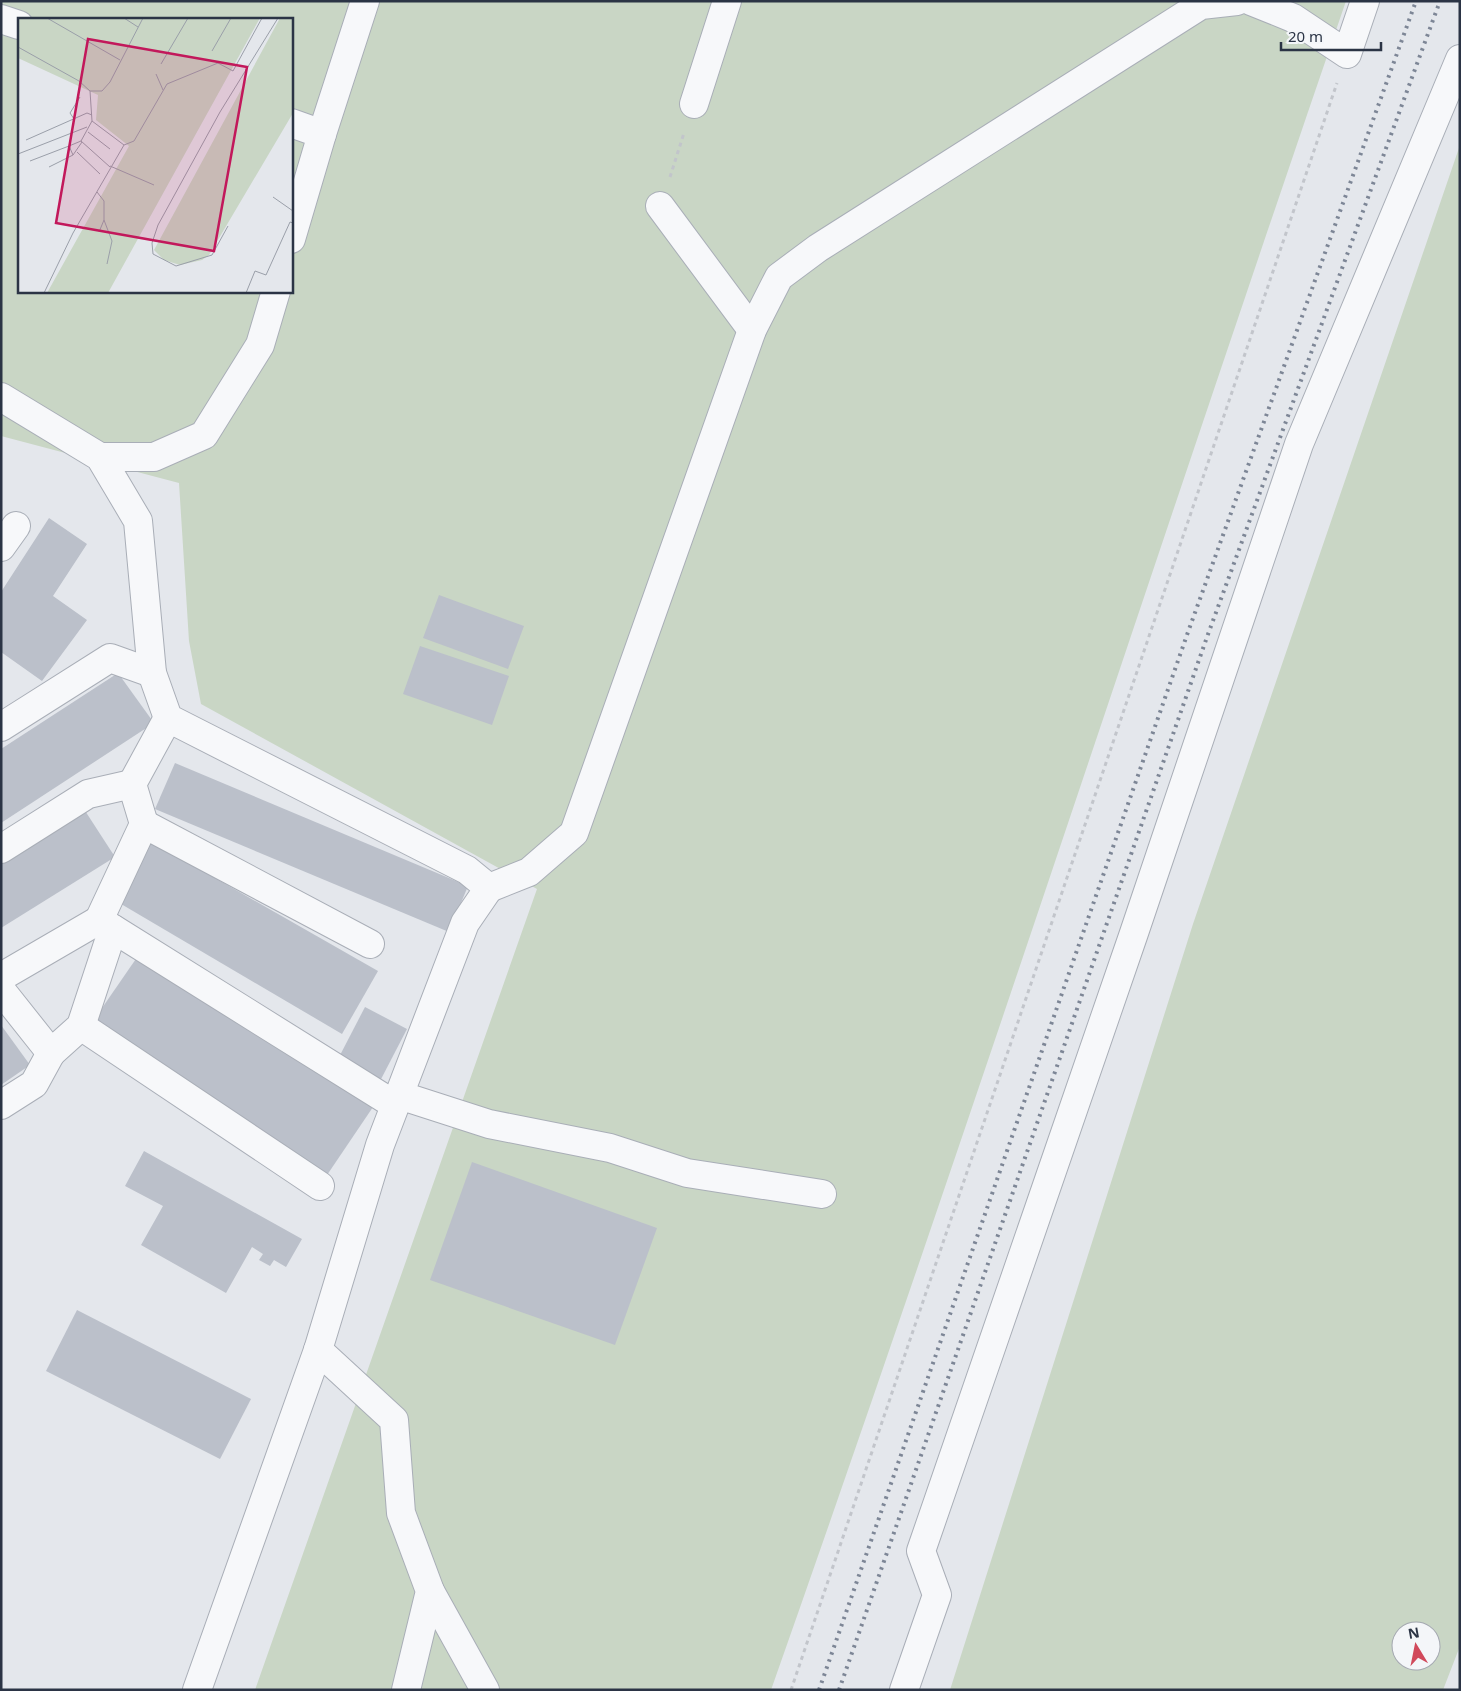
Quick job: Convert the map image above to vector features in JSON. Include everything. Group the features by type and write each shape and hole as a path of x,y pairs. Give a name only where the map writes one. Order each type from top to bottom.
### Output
{"street":[{"path":"292,236 322,134 365,1"},
{"path":"694,104 727,1"},
{"path":"196,1690 318,1350 380,1145 465,923 490,888 529,872 574,833 752,330 779,277 818,248 1201,5 1238,1"},
{"path":"1252,1 1279,8 1305,1"},
{"path":"1252,1 1293,18 1347,54 1365,1"},
{"path":"1,19 18,26"},
{"path":"904,1690 937,1596 921,1551 1137,924 1299,444 1460,59"},
{"path":"292,123 322,134"},
{"path":"660,206 752,330"},
{"path":"100,457 154,457 204,435 260,345 276,292"},
{"path":"1,398 100,457 138,521 152,673 168,718 467,870 490,888"},
{"path":"1,727 110,658 152,673"},
{"path":"1,1105 34,1084 51,1053 82,1026 106,924 144,824 132,784 168,718"},
{"path":"1,849 88,794 132,784"},
{"path":"144,824 370,944"},
{"path":"1,977 106,924"},
{"path":"106,924 397,1100 489,1124 610,1148 687,1173 822,1194"},
{"path":"1,990 51,1053"},
{"path":"82,1026 320,1186"},
{"path":"318,1350 394,1420 401,1513 430,1591 484,1690"},
{"path":"406,1690 430,1591"}],"path":[{"path":"791,1690 1347,54"},
{"path":"660,206 694,104"}],"green space":[{"path":"1,1 1346,1 989,1057 771,1690 255,1690 537,889 201,704 189,641 179,483 1,436"},
{"path":"1460,145 1460,1646 1443,1690 950,1690 1193,924"}],"building":[{"path":"49,518 87,544 53,596 87,620 42,681 1,652 1,592"},
{"path":"439,595 524,626 508,669 423,638"},
{"path":"420,646 509,676 492,725 403,694"},
{"path":"118,673 154,723 1,823 1,749"},
{"path":"175,763 468,886 449,932 155,809"},
{"path":"80,803 115,857 1,928 1,853"},
{"path":"150,841 378,971 342,1034 116,901"},
{"path":"140,953 373,1107 323,1181 91,1024"},
{"path":"365,1007 407,1029 379,1083 337,1061"},
{"path":"1,1025 30,1065 1,1085"},
{"path":"144,1151 302,1239 286,1267 274,1260 270,1266 259,1260 263,1254 252,1247 226,1293 141,1245 163,1206 125,1186"},
{"path":"472,1162 657,1228 615,1345 430,1280"},
{"path":"77,1310 251,1399 220,1459 46,1371"}],"railway":[{"path":"819,1690 1188,632 1416,1"},
{"path":"839,1690 1207,637 1440,1"}]}
